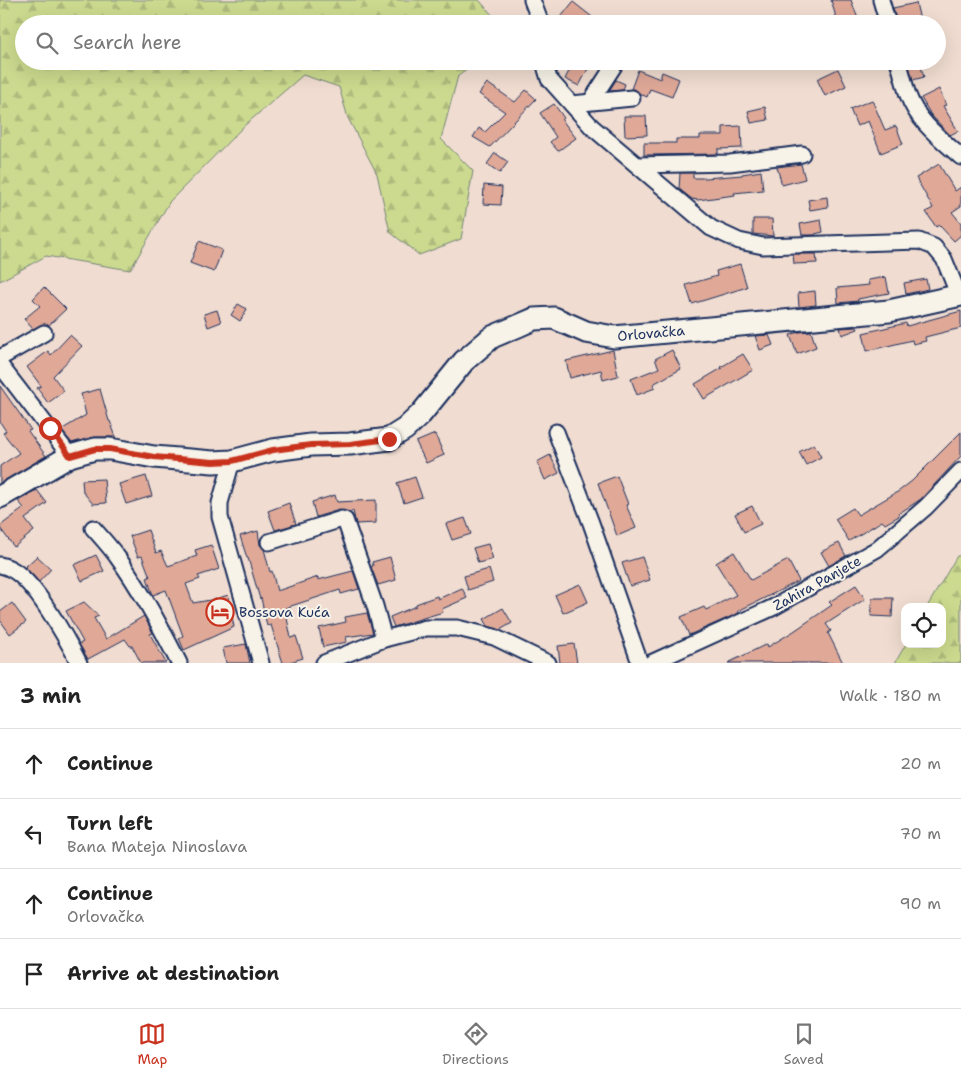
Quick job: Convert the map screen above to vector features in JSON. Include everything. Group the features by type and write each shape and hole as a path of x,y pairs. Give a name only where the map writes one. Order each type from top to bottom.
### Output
{"street":[{"path":"532,0 538,15"},
{"path":"880,0 885,15"},
{"name":"Orlovačka","path":"0,497 70,456 95,449 110,449 154,457 222,462 273,450 389,439 405,429 421,414 464,361 492,338 534,320 554,318 586,332 614,337 889,311 960,296 944,259 934,247 919,241 763,246 739,241 710,228 592,127 549,79 546,70"},
{"path":"591,101 611,70"},
{"path":"901,70 908,96 917,114 928,127 961,157"},
{"path":"572,104 632,98"},
{"path":"637,165 730,163 802,154"},
{"path":"0,358 44,334"},
{"path":"0,365 70,456"},
{"path":"556,432 591,523 640,663"},
{"path":"222,462 220,516 261,663"},
{"name":"Zahira Panjete","path":"651,663 774,607 877,549 926,507 961,471"},
{"path":"269,542 342,518 345,520 375,606 384,639"},
{"path":"93,528 118,558 160,625 179,663"},
{"path":"0,565 12,569 25,580 40,598 79,663"},
{"path":"324,663 384,639 426,628 457,628 494,637 548,663"}],"green space":[{"path":"0,0 479,0 492,15 15,15 15,70 467,70 458,76 441,139 473,171 461,239 419,255 390,232 377,174 348,118 339,87 303,75 245,125 170,201 130,270 46,256 0,281"},
{"path":"957,556 961,556 961,663 895,663 904,648 946,648 946,603 929,603"}],"building":[{"path":"831,0 851,0 857,15 835,15"},
{"path":"573,2 590,15 563,15"},
{"path":"916,3 919,15 895,15 893,8"},
{"path":"570,70 587,70 579,86 565,79"},
{"path":"638,70 660,79 662,72 679,79 672,97 650,89 647,97 631,89"},
{"path":"838,70 846,86 825,96 817,79"},
{"path":"910,70 922,70 924,77 913,80"},
{"path":"616,80 625,84 623,90 609,91"},
{"path":"487,83 515,102 526,90 536,99 490,147 473,137 479,128 485,132 505,112 479,94"},
{"path":"939,89 946,105 943,106 958,131 950,135 931,115 921,98"},
{"path":"872,100 885,130 896,126 903,144 881,153 868,121 857,126 850,109"},
{"path":"554,104 564,118 562,120 576,138 558,151 550,142 556,137 540,113"},
{"path":"765,107 768,120 751,123 748,111"},
{"path":"624,116 646,116 647,135 625,136"},
{"path":"741,126 742,148 718,149 718,154 644,155 644,143 676,143 676,139 700,139 700,135 723,135 723,127"},
{"path":"495,153 508,162 500,173 487,164"},
{"path":"801,164 805,179 782,185 777,167"},
{"path":"939,164 955,191 961,187 961,206 952,212 961,223 961,235 954,241 939,225 936,227 926,212 933,208 916,178"},
{"path":"761,171 763,190 698,200 692,199 679,189 680,173 693,173 693,178 706,178 742,175"},
{"path":"484,185 502,187 501,205 483,204"},
{"path":"827,197 828,207 810,210 808,200"},
{"path":"753,219 772,219 773,236 753,234"},
{"path":"821,220 823,232 815,235 802,235 800,224"},
{"path":"199,241 222,250 214,272 190,263"},
{"path":"793,254 816,254 817,263 794,264"},
{"path":"740,264 747,287 692,304 686,285 717,276 716,271"},
{"path":"886,277 889,293 858,299 858,301 838,303 837,288 869,285 868,280"},
{"path":"926,279 928,289 906,294 904,283"},
{"path":"44,287 66,309 49,325 44,324 33,329 24,319 40,306 33,299"},
{"path":"815,291 816,305 799,307 798,293"},
{"path":"238,304 247,309 240,321 231,315"},
{"path":"217,310 221,322 208,327 204,314"},
{"path":"961,311 961,328 925,337 926,341 913,344 912,340 867,351 863,333 906,323 907,326"},
{"path":"857,327 858,329 842,335 840,328"},
{"path":"811,331 816,347 797,354 790,335"},
{"path":"70,335 82,346 53,376 64,391 48,403 37,388 41,386 27,367 48,351 51,355"},
{"path":"769,335 773,345 760,350 755,336"},
{"path":"613,350 618,376 603,380 601,370 570,378 566,361"},
{"path":"672,350 681,369 653,384 655,388 637,395 631,379 659,368 655,359"},
{"path":"743,354 753,370 704,399 695,384"},
{"path":"0,386 31,430 28,431 46,456 0,483 0,466 19,453 3,433 6,431 0,422"},
{"path":"100,389 109,421 116,437 95,437 72,443 61,430 86,415 81,394"},
{"path":"961,432 961,456 921,499 898,514 899,516 885,524 882,521 849,541 835,519 853,508 858,515 899,491 912,481"},
{"path":"435,434 444,455 426,463 416,442"},
{"path":"814,444 821,457 806,465 799,452"},
{"path":"550,455 559,473 545,480 537,462"},
{"path":"146,476 152,496 126,504 119,484"},
{"path":"617,476 636,528 617,536 598,483"},
{"path":"415,477 422,497 404,503 397,483"},
{"path":"104,479 106,503 93,504 83,492 82,480"},
{"path":"37,490 47,503 25,519 34,531 14,547 0,526 24,508 18,501"},
{"path":"335,495 337,502 376,500 376,523 356,524 353,511 339,510 316,517 312,502"},
{"path":"289,503 296,524 275,530 268,511"},
{"path":"752,506 761,524 744,532 735,514"},
{"path":"465,518 471,534 452,540 446,524"},
{"path":"148,530 156,553 161,551 168,566 197,556 195,550 211,545 219,569 198,576 200,579 186,584 193,603 228,595 234,627 184,650 179,638 183,636 166,590 153,595 147,578 150,577 142,556 138,557 130,536"},
{"path":"258,531 260,545 264,549 277,591 318,577 318,580 353,571 359,589 341,594 340,590 285,608 291,638 296,636 303,658 287,663 283,663 271,625 267,626 261,598 240,536"},
{"path":"839,543 846,556 829,566 821,552"},
{"path":"488,544 493,559 478,563 473,548"},
{"path":"734,552 751,580 788,560 799,581 738,611 739,613 689,635 681,617 704,607 706,610 736,595 716,563"},
{"path":"96,555 104,571 82,581 74,565"},
{"path":"37,556 51,569 39,582 25,567"},
{"path":"390,557 396,580 378,585 371,567 373,566 372,562"},
{"path":"642,557 650,580 630,586 622,563"},
{"path":"489,569 493,582 468,590 464,576"},
{"path":"580,584 588,602 563,613 555,595"},
{"path":"856,585 865,599 826,624 831,631 828,633 843,663 728,663 767,644 768,647 832,605 829,602"},
{"path":"462,588 467,598 442,609 443,612 394,627 390,617 416,606 416,604 437,596 438,599"},
{"path":"872,598 893,598 892,617 871,616"},
{"path":"84,602 99,616 94,618 106,639 144,616 153,633 150,634 166,663 141,663 132,646 125,639 88,659 79,644 83,642 66,611"},
{"path":"12,603 26,622 10,634 0,620 0,612"},
{"path":"503,608 512,623 500,630 488,626 484,619"},
{"path":"367,613 373,633 346,637 347,642 323,647 319,628 346,622 345,617"},
{"path":"246,644 250,663 226,663 223,648"},
{"path":"574,644 577,663 560,663 558,646"}],"place":[{"name":"Bossova Kuća","path":"220,612"}],"route":[{"path":"50,428 70,456 95,449 110,449 154,457 213,462 232,461 273,450 311,445 350,444 389,439"}]}
